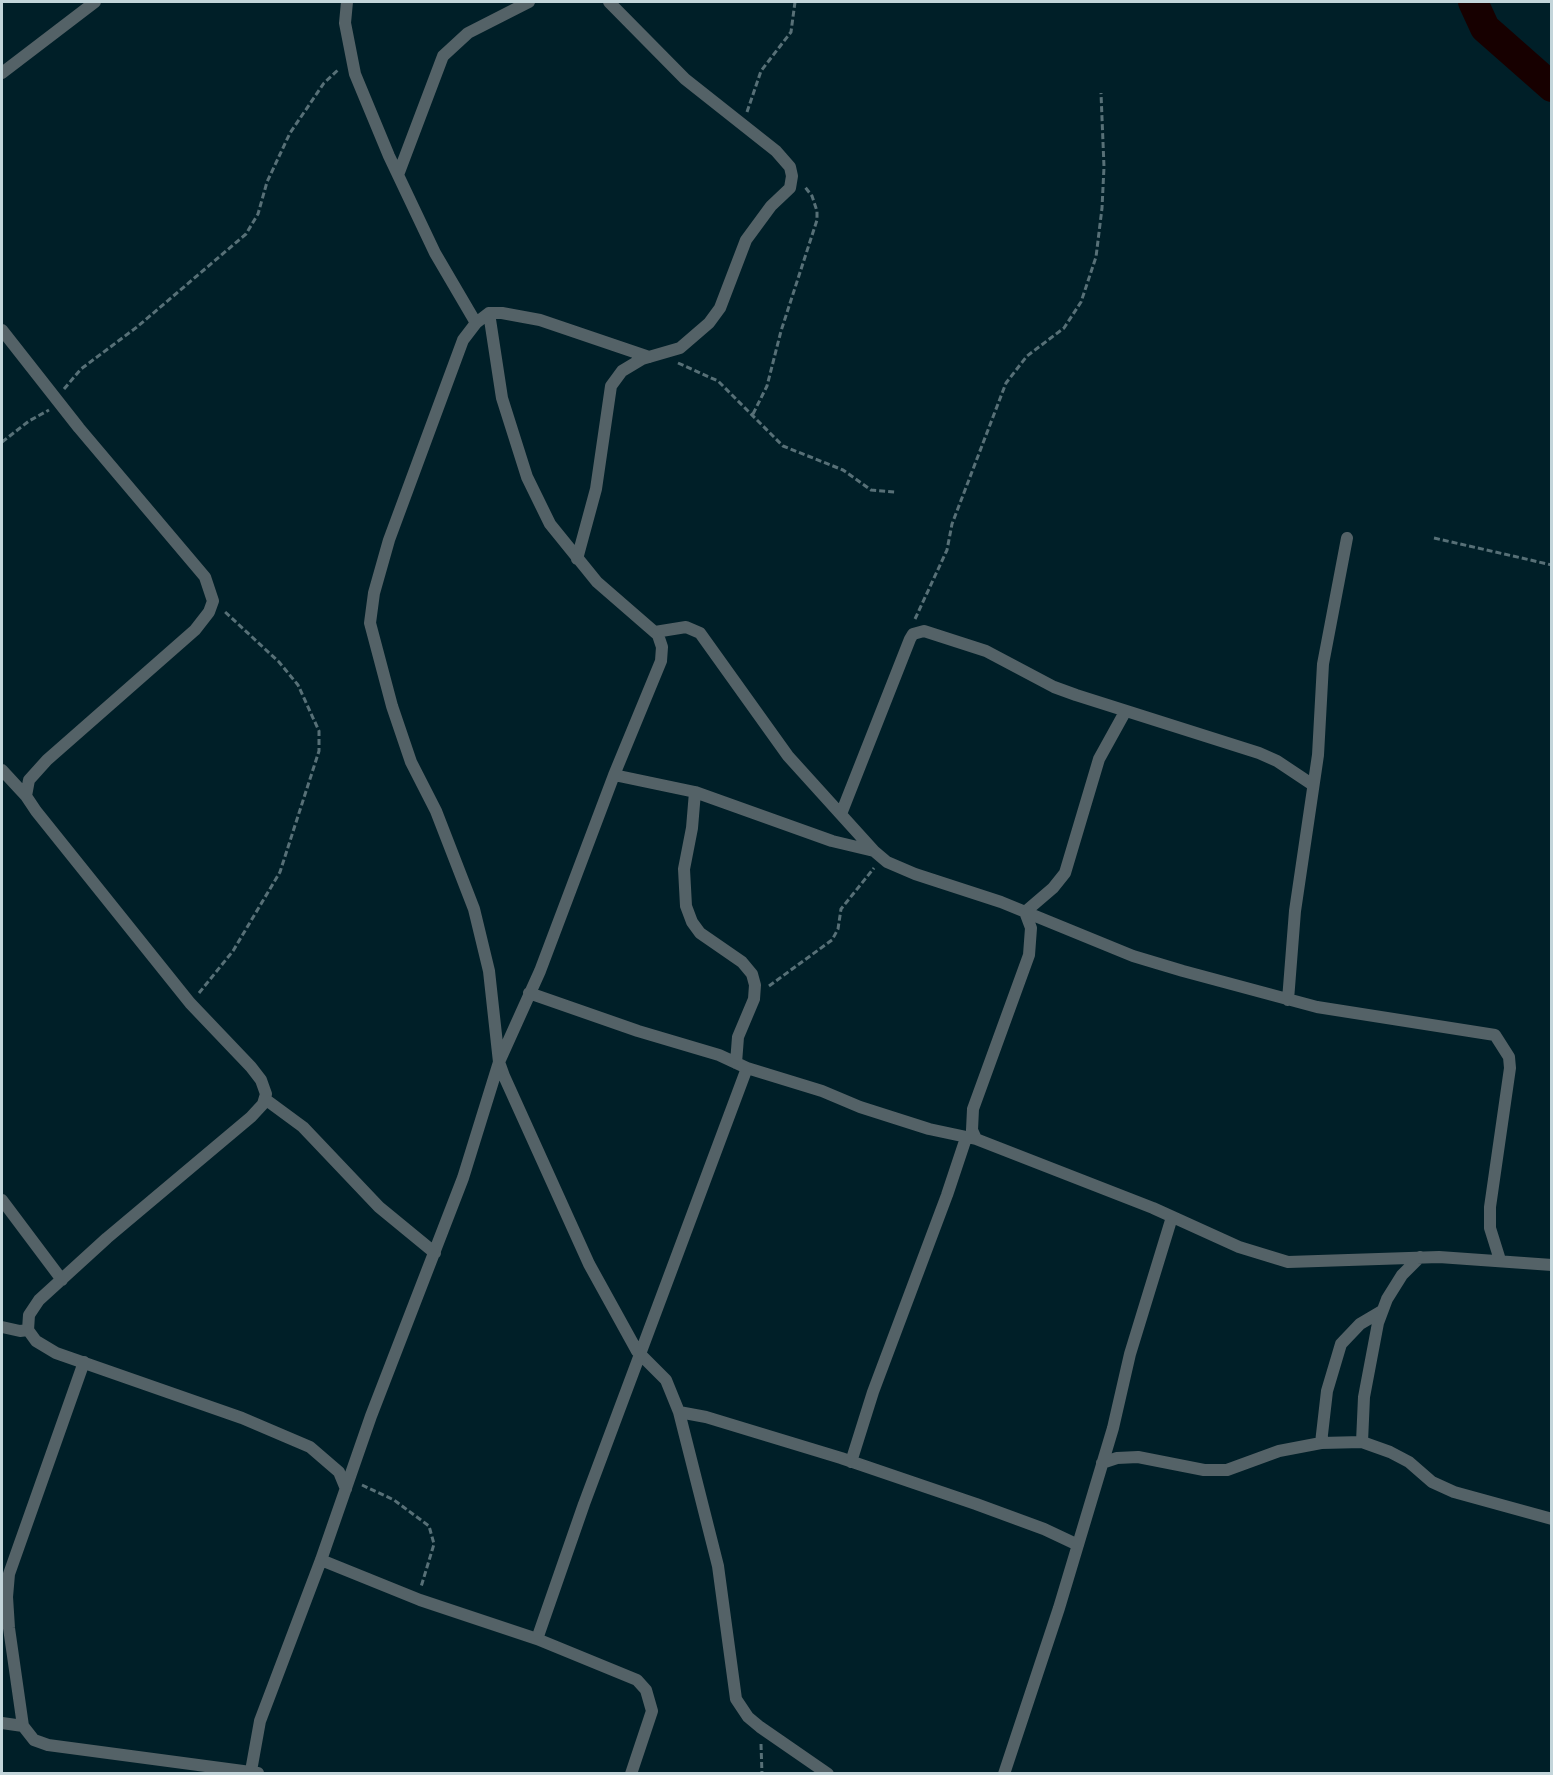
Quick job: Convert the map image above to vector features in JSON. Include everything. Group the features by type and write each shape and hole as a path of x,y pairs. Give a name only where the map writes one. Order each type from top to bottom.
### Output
{"street":[{"path":"2,73 94,2"},
{"path":"347,2 345,23 355,74 398,175 435,253 476,323"},
{"path":"398,175 442,56 468,33 529,2"},
{"path":"578,559 596,489 611,386 622,370 655,355 680,348 709,323 720,308 746,240 771,206 790,188 792,176 790,167 777,151 685,79 609,2"},
{"path":"655,355 540,320 502,313 489,313 476,323 463,340 389,540 374,593 370,623 392,706 411,762 436,811 474,909 489,971 499,1062 585,1255 641,1357 662,1375 679,1412 718,1566 736,1699 748,1717 760,1727 828,1773"},
{"path":"84,1362 8,1580 9,1628 23,1726 34,1740 48,1745 179,1764 255,1772 260,1721 463,1178 499,1062 548,950 660,661 662,647 655,632 597,582 550,524 527,477 502,398 489,313"},
{"path":"2,330 60,404 206,577 213,601 209,612 195,630 47,760 29,780 26,796"},
{"path":"1288,1000 1295,911 1318,755 1323,664 1347,538"},
{"path":"655,632 686,627 700,633 781,747 878,854"},
{"path":"841,814 913,634 931,632 978,648 1054,687 1125,712 1259,753 1277,761 1313,785"},
{"path":"1025,912 1053,888 1065,873 1099,759 1125,712"},
{"path":"2,770 26,796 190,1003 261,1080 265,1090 265,1099 251,1117 62,1280 28,1315 28,1330 36,1341 46,1348 242,1418 310,1447 339,1472 348,1484"},
{"path":"614,775 695,792 831,841 878,854 915,874 1025,912 1133,956 1288,1000 1362,1016 1395,1018 1495,1035 1509,1057 1510,1068 1490,1207 1491,1228 1500,1260"},
{"path":"537,1639 584,1504 641,1357 742,1066 738,1037 754,999 752,974 742,962 700,933 692,922 686,906 684,869 692,828 695,792"},
{"path":"851,1462 873,1392 970,1139 973,1109 1029,955 1031,928 1025,912"},
{"path":"530,993 910,1123 970,1139 1172,1217 1239,1247 1288,1262 1420,1257 1500,1260 1551,1265"},
{"path":"265,1099 303,1127 379,1207 435,1253"},
{"path":"2,1200 62,1280"},
{"path":"1004,1773 1078,1545 1130,1354 1172,1217"},
{"path":"1362,1442 1364,1397 1382,1311 1402,1275 1420,1257"},
{"path":"1321,1443 1327,1391 1341,1344 1360,1324 1382,1311"},
{"path":"2,1327 20,1332 28,1330"},
{"path":"679,1412 706,1417 851,1462 976,1504 1044,1529 1078,1545"},
{"path":"1102,1463 1117,1458 1138,1457 1204,1470 1227,1470 1279,1451 1321,1443 1362,1442 1409,1462 1432,1482 1454,1492 1551,1519"},
{"path":"321,1560 416,1599 537,1639 629,1675 646,1690 652,1711 631,1773"},
{"path":"2,1723 23,1726"}],"path":[{"path":"743,125 761,71 791,32 795,2"},
{"path":"2,442 29,421 60,404 67,383 81,369 137,327 246,234 258,214 267,182 290,133 324,83 352,58"},
{"path":"913,634 915,621 947,550 952,524 1006,382 1027,356 1064,328 1081,302 1096,257 1102,208 1104,167 1101,93"},
{"path":"753,414 767,386 781,331 817,220 812,196 792,176"},
{"path":"655,355 718,381 783,446 843,470 872,490 895,492"},
{"path":"1434,538 1551,565"},
{"path":"190,1003 233,951 280,872 319,751 319,731 298,685 250,633 213,601"},
{"path":"754,999 788,970 815,955 832,940 838,929 841,909 878,854"},
{"path":"348,1484 394,1500 429,1526 434,1544 416,1599"},
{"path":"760,1727 762,1773"}],"waterway":[{"path":"1473,2 1485,28 1552,87"}]}
